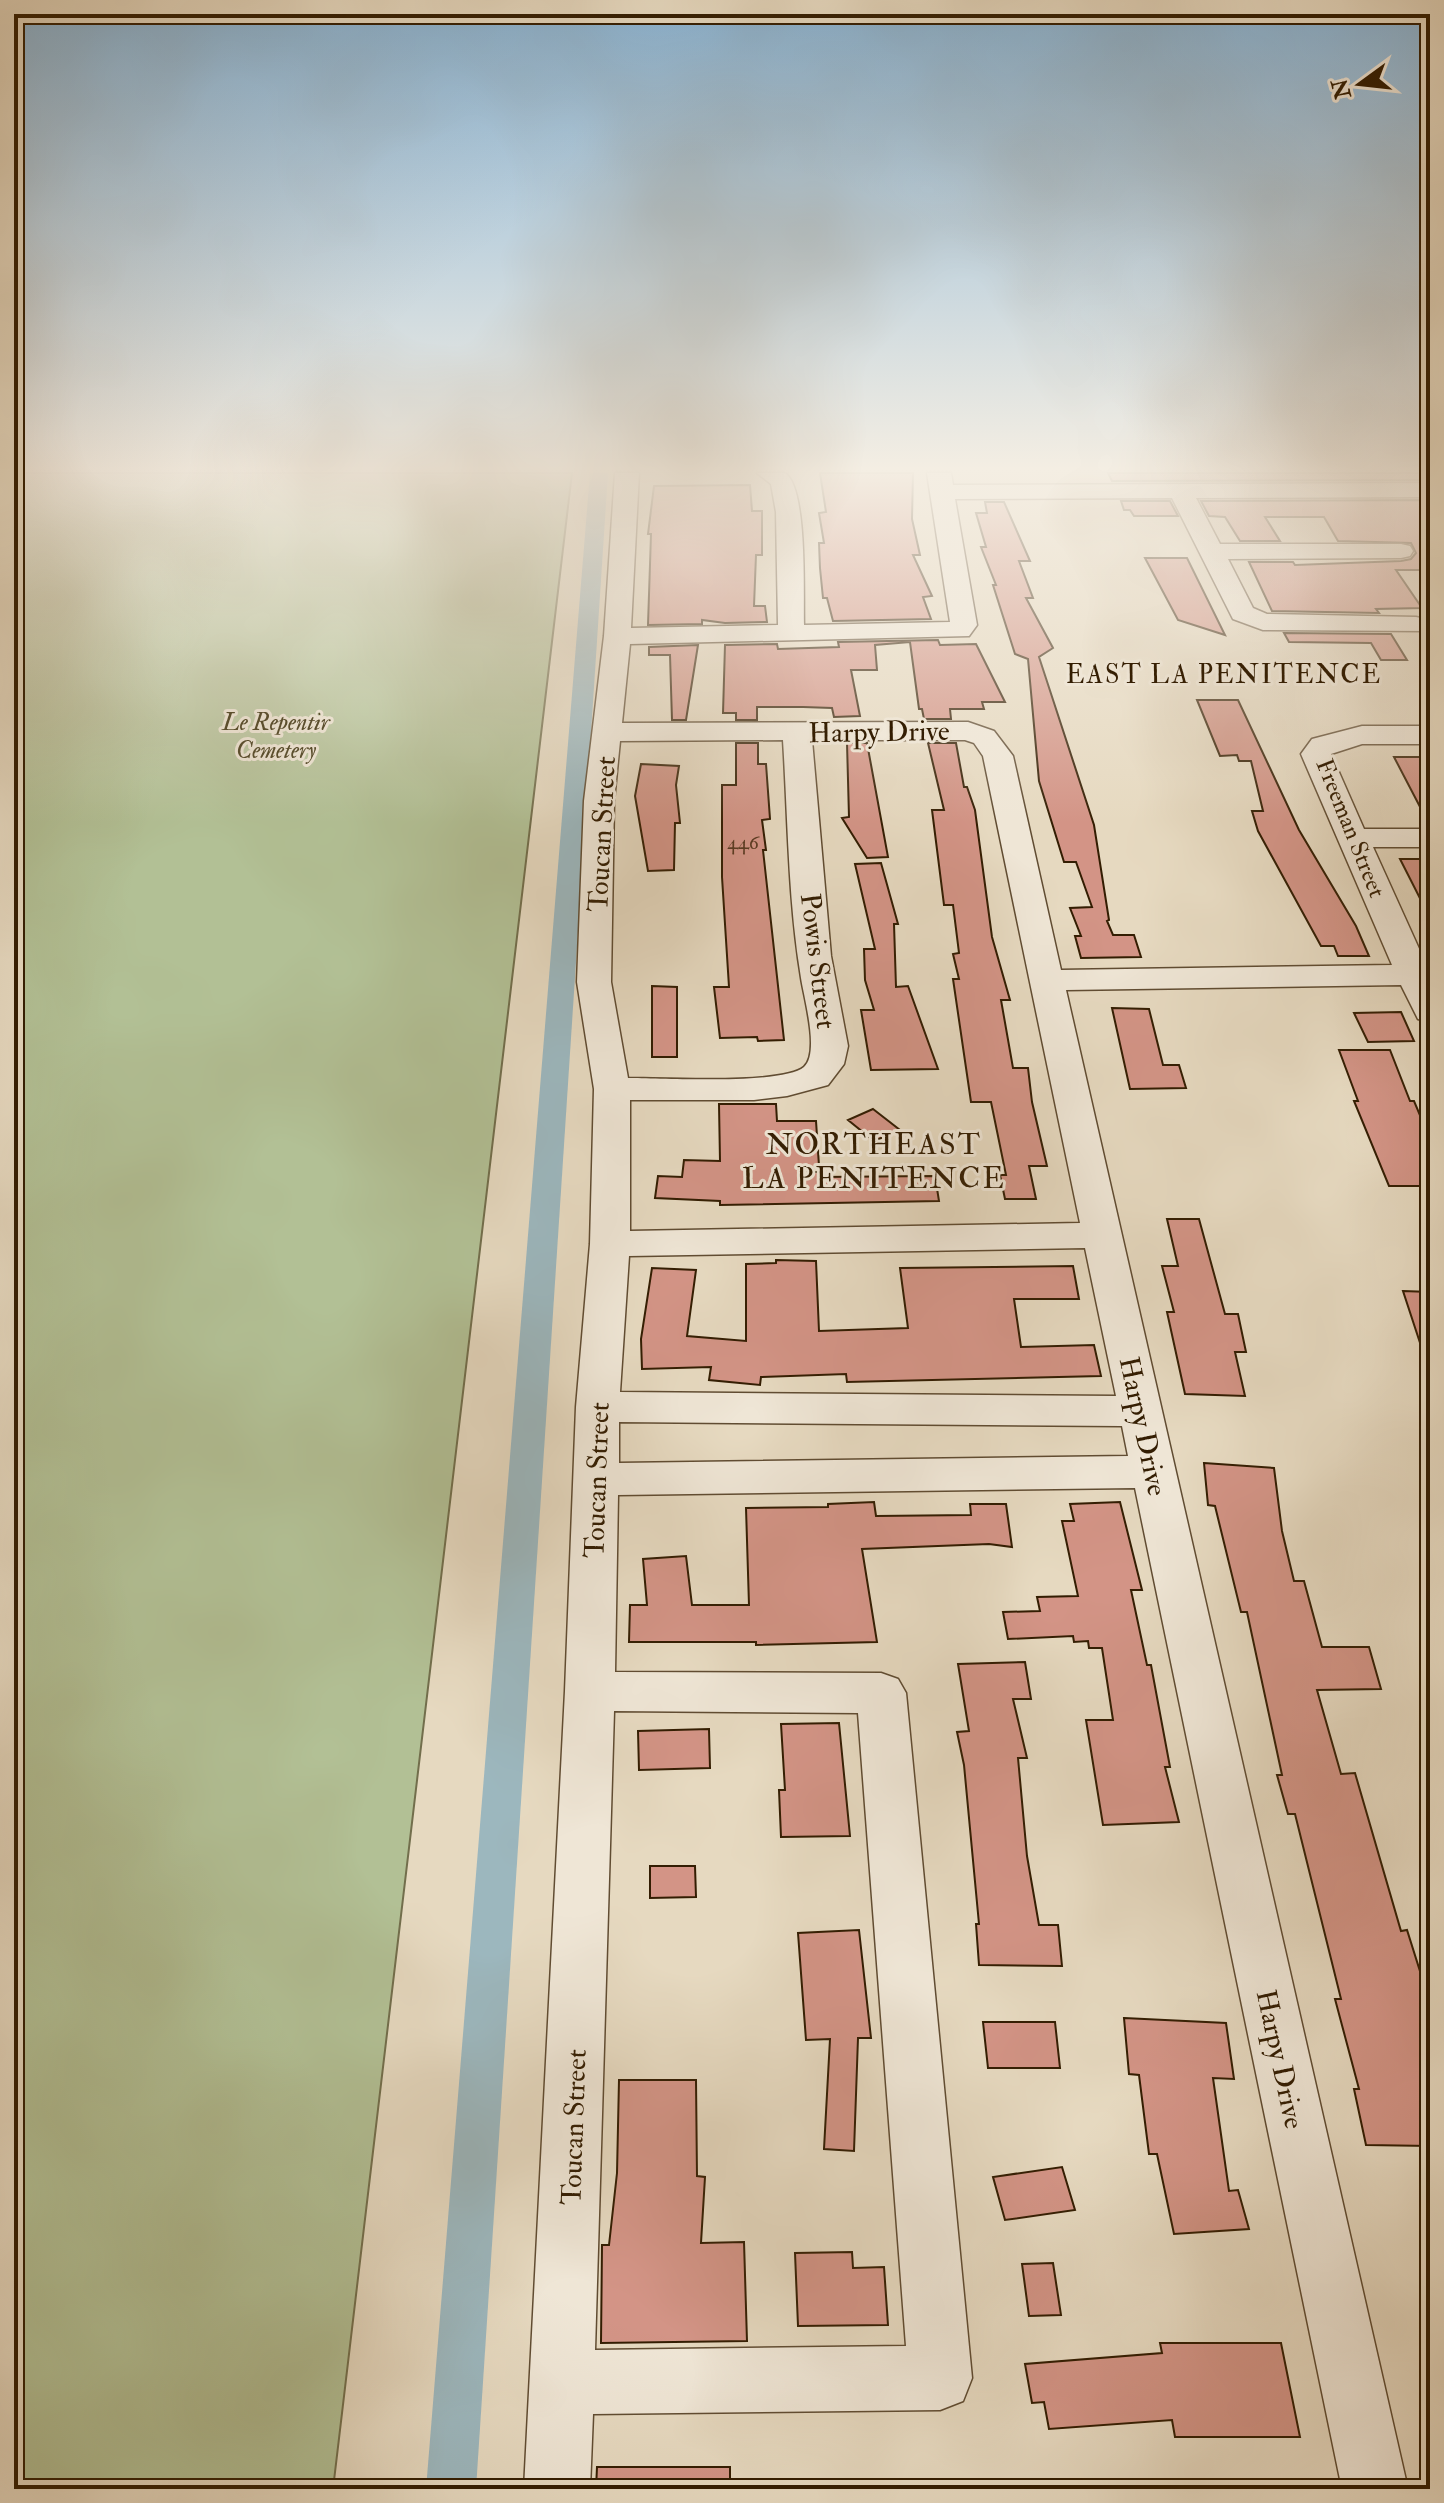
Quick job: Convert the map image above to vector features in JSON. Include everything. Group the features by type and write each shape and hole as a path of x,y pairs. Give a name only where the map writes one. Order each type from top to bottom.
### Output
{"street":[{"name":"Toucan Street","path":"557,2489 590,1691 598,1407 610,1244 612,1089 594,982 599,801 620,590"},
{"path":"790,590 791,634"},
{"path":"617,636 960,630 964,625 958,590"},
{"path":"1230,590 1242,613 1263,622 1425,632"},
{"name":"Harpy Drive","path":"607,732 968,731 984,737 998,756 1375,2489"},
{"name":"Powis Street","path":"612,1089 765,1088 815,1077 826,1064 830,1046 814,956 797,732"},
{"name":"Freeman Street","path":"1430,735 1362,735 1322,745 1316,754 1430,1012"},
{"path":"1353,838 1430,838"},
{"path":"1047,980 1413,975"},
{"path":"610,1244 1102,1235"},
{"path":"598,1407 1141,1411"},
{"path":"595,1479 1154,1472"},
{"path":"562,2382 940,2378 881,1693 590,1691"}],"green space":[{"name":"Le Repentir Cemetery","path":"14,590 558,590 333,2489 14,2489"}],"building":[{"path":"649,590 755,590 754,606 765,606 767,622 702,620 702,624 648,625"},
{"path":"822,590 929,590 932,596 923,597 931,619 833,621 827,598 823,598"},
{"path":"995,590 1030,590 1033,598 1026,598 1053,648 1039,657 1094,825 1107,921 1113,935 1134,935 1141,957 1081,958 1075,936 1081,936 1070,908 1092,907 1076,862 1064,862 1039,781 1028,659 1015,654"},
{"path":"1162,590 1203,590 1225,635 1178,620"},
{"path":"1262,590 1410,590 1422,608 1376,609 1379,613 1272,611"},
{"path":"1284,633 1391,634 1407,660 1381,660 1371,643 1289,642"},
{"path":"938,640 940,645 976,644 1005,702 982,702 984,709 950,709 951,719 924,719 922,709 919,709 910,642 875,645 877,670 851,670 860,716 834,717 832,708 803,707 757,707 757,720 736,720 736,713 723,713 725,645 777,644 778,649 839,647 838,642"},
{"path":"698,645 686,720 672,720 670,655 649,655 649,647"},
{"path":"1197,700 1238,700 1299,830 1356,926 1369,956 1338,956 1334,946 1321,946 1258,831 1252,811 1263,811 1251,761 1239,761 1237,755 1220,756"},
{"path":"736,743 758,743 758,764 766,764 770,819 762,820 766,850 763,850 784,1040 720,1038 714,987 729,987 722,877 722,785 736,785"},
{"path":"847,743 867,743 888,857 867,858 842,818 849,817"},
{"path":"928,743 956,743 964,787 967,787 975,810 992,937 1010,1000 1001,1000 1013,1068 1028,1068 1032,1102 1047,1166 1029,1166 1036,1199 1005,1199 1000,1175 1006,1175 991,1102 971,1102 953,979 959,979 953,954 959,953 953,905 944,905 932,810 944,810"},
{"path":"1394,757 1421,757 1430,773 1430,826"},
{"path":"641,764 679,766 676,785 680,823 675,823 674,870 648,871 635,796"},
{"path":"1400,859 1424,859 1430,869 1430,918"},
{"path":"881,863 898,924 894,924 896,987 908,986 938,1069 871,1070 861,1010 874,1010 865,980 864,949 875,949 855,864"},
{"path":"652,986 677,987 677,1057 652,1057"},
{"path":"1112,1008 1149,1009 1163,1065 1179,1065 1186,1088 1130,1089"},
{"path":"1401,1012 1414,1041 1368,1042 1354,1013"},
{"path":"1339,1050 1390,1050 1410,1101 1414,1101 1430,1139 1430,1186 1389,1186 1354,1101 1358,1101"},
{"path":"719,1104 776,1104 777,1121 816,1121 819,1166 806,1172 819,1172 819,1177 935,1176 939,1201 720,1205 720,1201 655,1198 658,1176 682,1177 684,1160 720,1161"},
{"path":"873,1109 900,1130 874,1141 848,1120"},
{"path":"1167,1219 1199,1219 1225,1314 1238,1314 1246,1352 1235,1352 1245,1396 1185,1394 1167,1312 1174,1312 1162,1266 1178,1266"},
{"path":"776,1260 816,1261 819,1331 908,1328 900,1268 1073,1266 1079,1299 1014,1299 1021,1347 1094,1345 1101,1376 847,1382 846,1374 761,1377 760,1385 709,1380 711,1367 642,1369 641,1339 652,1268 696,1270 687,1336 746,1341 746,1264 776,1263"},
{"path":"1403,1291 1430,1292 1430,1358 1425,1358"},
{"path":"1204,1463 1274,1468 1282,1531 1294,1581 1304,1581 1322,1647 1369,1647 1381,1689 1317,1690 1341,1774 1355,1773 1401,1931 1407,1930 1430,2003 1430,2146 1366,2145 1354,2089 1359,2089 1335,1999 1341,1999 1295,1814 1288,1814 1277,1775 1282,1775 1247,1612 1241,1612 1215,1506 1208,1505"},
{"path":"874,1502 876,1516 971,1515 970,1504 1006,1504 1012,1547 989,1544 862,1549 877,1642 756,1645 756,1642 629,1642 630,1605 647,1605 643,1559 686,1556 692,1605 749,1605 746,1508 828,1507 828,1504"},
{"path":"1120,1502 1142,1590 1131,1590 1147,1665 1151,1665 1170,1767 1165,1767 1179,1822 1103,1825 1086,1720 1113,1720 1102,1648 1089,1648 1088,1641 1074,1642 1073,1636 1008,1639 1003,1612 1040,1611 1037,1597 1078,1596 1062,1521 1074,1521 1070,1504"},
{"path":"1025,1662 1031,1699 1013,1699 1027,1758 1018,1758 1027,1856 1039,1925 1058,1925 1062,1966 979,1965 976,1924 979,1924 964,1765 957,1732 969,1731 958,1664"},
{"path":"839,1723 850,1836 781,1837 779,1790 785,1790 781,1724"},
{"path":"709,1729 710,1768 639,1770 638,1731"},
{"path":"650,1866 695,1866 696,1897 650,1898"},
{"path":"859,1930 871,2038 858,2038 854,2151 824,2149 830,2039 806,2040 798,1933"},
{"path":"1124,2018 1226,2023 1234,2079 1213,2078 1229,2191 1238,2190 1249,2229 1174,2234 1157,2154 1149,2154 1139,2075 1129,2074"},
{"path":"983,2022 1055,2022 1060,2068 988,2068"},
{"path":"619,2080 696,2080 697,2176 705,2177 701,2243 744,2242 747,2341 601,2343 602,2245 609,2245 617,2173"},
{"path":"1062,2167 1075,2210 1005,2220 993,2177"},
{"path":"852,2252 853,2268 884,2267 888,2325 798,2326 795,2253"},
{"path":"1053,2263 1061,2315 1029,2316 1022,2264"},
{"path":"1160,2343 1281,2343 1300,2437 1175,2437 1172,2420 1049,2429 1044,2402 1032,2403 1025,2364 1162,2353"},
{"path":"597,2467 730,2467 730,2489 596,2489"}],"waterway":[{"path":"451,2489 590,590"}],"district":[{"name":"EAST LA PENITENCE","path":"1224,674"},
{"name":"NORTHEAST LA PENITENCE","path":"874,1161"}]}
